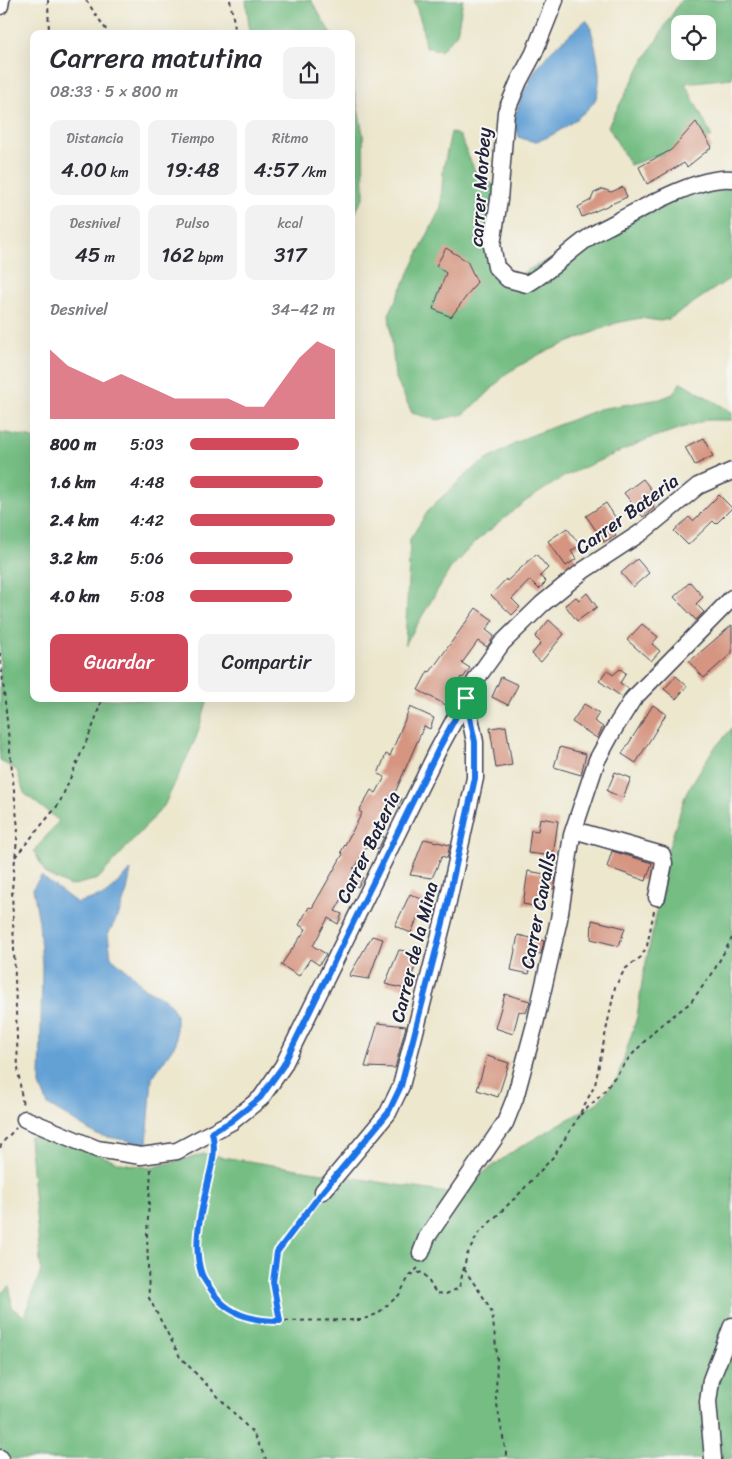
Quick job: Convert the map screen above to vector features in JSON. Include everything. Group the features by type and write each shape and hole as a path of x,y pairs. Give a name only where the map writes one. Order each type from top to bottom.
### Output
{"street":[{"path":"0,6 1,0"},
{"name":"carrer Morbey","path":"555,0 534,53 519,80 506,112 492,245 496,267 508,279 528,284 544,274 589,237 655,202 698,184 732,179"},
{"name":"Carrer Bateria","path":"25,1119 97,1149 141,1156 177,1151 230,1122 260,1098 283,1066 438,750 477,678 502,643 542,604 584,570 642,532 698,486 732,471"},
{"name":"Carrer Cavalls","path":"421,1253 427,1237 505,1123 516,1098 559,919 574,830 597,760 633,699 732,598"},
{"name":"Carrer de la Mina","path":"323,1191 388,1113 401,1086 445,915 475,778 475,742 466,698"},
{"path":"574,830 662,855 664,863 658,897"},
{"path":"713,1459 708,1402 710,1380 732,1326"}],"path":[{"path":"48,0 49,30"},
{"path":"86,0 106,30"},
{"path":"230,0 235,30"},
{"path":"0,653 18,828 12,889 18,1069 25,1119 2,1143 0,1148"},
{"path":"15,856 59,804 93,726 101,702"},
{"path":"410,1275 423,1272 436,1293 446,1294 458,1288 467,1255 478,1234 554,1156 595,1085 614,987 625,969 641,957 644,951 658,897"},
{"path":"578,1117 602,1094 629,1058 657,1028 690,1003 712,974 732,938"},
{"path":"212,1132 215,1145 200,1217 196,1252 202,1277 218,1300 237,1314 266,1321 361,1320 377,1314 399,1295 410,1275 419,1267 421,1253"},
{"path":"152,1155 147,1234 149,1298 180,1357 253,1433 266,1459"},
{"path":"280,1321 273,1282 277,1252 323,1191"},
{"path":"464,1269 492,1312 497,1355 496,1398 507,1459"}],"green space":[{"path":"246,0 311,0 329,30 250,30"},
{"path":"414,0 463,0 457,33 441,51 425,47 422,25"},
{"path":"681,0 732,0 732,78 685,83 712,137 630,165 608,126 640,67 671,16 671,60 716,60 716,15 672,15"},
{"path":"355,93 363,134 364,196 355,213"},
{"path":"451,132 460,136 475,171 498,189 493,245 501,266 519,275 537,265 572,252 652,208 722,181 732,183 732,277 669,319 660,321 641,318 616,323 540,354 507,373 464,414 437,420 412,413 395,376 389,314 441,207 443,170"},
{"path":"681,382 732,412 732,420 706,420 648,439 565,476 526,501 475,542 450,569 405,645 410,539 430,508 475,467 525,438 599,409 660,399 673,394"},
{"path":"0,432 30,437 30,702 207,702 196,738 164,806 98,879 70,886 46,874 34,851 59,821 24,793 17,770 0,761"},
{"path":"732,728 732,1459 0,1459 0,1294 10,1286 12,1308 24,1316 41,1271 29,1137 52,1138 121,1163 151,1168 204,1154 454,1194 515,1150 598,1102 618,1077 637,1017 643,976 668,850 686,793 712,751"}],"water":[{"path":"586,20 590,25 598,61 599,80 596,98 578,118 549,137 534,141 519,137 514,121 521,97 536,69 551,51"},
{"path":"131,870 127,891 119,914 108,934 111,957 135,977 144,988 166,999 176,1013 176,1043 152,1078 147,1144 97,1135 48,1105 40,1085 42,966 39,922 33,888 41,876 77,903 105,895"}],"building":[{"path":"696,122 712,147 687,167 684,163 647,184 639,167 671,150"},
{"path":"623,187 627,197 582,217 578,207 591,200 594,193 603,189 611,192"},
{"path":"446,248 467,261 477,282 451,317 433,309 446,273 436,266"},
{"path":"703,438 713,456 695,465 685,447"},
{"path":"643,479 654,493 647,498 654,508 643,517 624,493"},
{"path":"719,495 732,508 716,524 713,521 688,545 674,531 689,517 693,521"},
{"path":"606,503 617,520 610,525 616,535 604,542 586,516"},
{"path":"567,528 580,545 571,551 576,559 566,566 548,541"},
{"path":"536,554 548,568 540,576 546,582 539,589 530,580 512,599 520,607 512,615 491,595 506,579 507,581"},
{"path":"637,559 649,573 633,587 621,573"},
{"path":"690,582 703,597 696,604 704,612 696,620 674,597"},
{"path":"587,593 597,607 577,621 565,605 576,597 579,600"},
{"path":"476,608 493,620 486,630 494,636 487,647 478,641 462,663 470,668 463,678 461,677 446,705 418,690 428,671 430,672"},
{"path":"549,620 564,634 541,662 532,654 541,643 535,637"},
{"path":"642,624 658,637 652,644 660,651 651,661 627,640"},
{"path":"732,625 732,653 704,678 689,662"},
{"path":"620,669 626,673 620,683 629,689 622,697 599,681 607,670 613,675"},
{"path":"676,676 687,686 676,699 664,689"},
{"path":"501,677 518,685 508,705 492,697"},
{"path":"584,704 599,713 594,721 603,727 597,738 572,722"},
{"path":"653,705 666,714 636,763 622,754"},
{"path":"410,707 434,718 430,729 424,726 394,795 402,799 397,807 389,803 373,831 384,837 378,849 368,844 355,868 353,868 355,869 353,872 363,878 358,887 351,883 335,911 342,914 338,924 328,918 313,946 326,954 319,965 310,959 299,976 281,965 306,929 299,925 309,907 312,908 343,854 341,852 362,813 359,811 371,790 376,793 385,777 378,774 386,754 390,756"},
{"path":"506,726 512,765 496,768 490,728"},
{"path":"560,747 586,754 581,775 554,767"},
{"path":"615,772 631,778 623,798 607,791"},
{"path":"540,818 558,821 553,856 528,853 531,830 538,831"},
{"path":"424,839 450,845 447,858 442,856 432,878 410,875"},
{"path":"612,851 652,863 646,881 607,867"},
{"path":"528,871 556,876 554,889 544,887 540,907 523,904"},
{"path":"410,894 437,906 433,920 419,914 411,933 395,926"},
{"path":"592,920 625,928 619,946 591,939"},
{"path":"518,935 544,941 541,954 534,953 529,974 511,970"},
{"path":"372,936 383,939 369,979 349,976"},
{"path":"399,950 421,953 406,989 385,984"},
{"path":"505,994 530,1001 526,1013 519,1011 513,1034 495,1028"},
{"path":"378,1023 406,1026 395,1068 365,1067"},
{"path":"487,1056 509,1063 498,1097 477,1090"}],"route":[{"path":"466,698 475,742 475,778 445,915 401,1086 388,1113 323,1191 277,1252 273,1282 280,1321 266,1321 237,1314 218,1300 202,1277 196,1252 200,1217 215,1145 212,1132 230,1122 260,1098 283,1066 438,750 466,698"}]}
